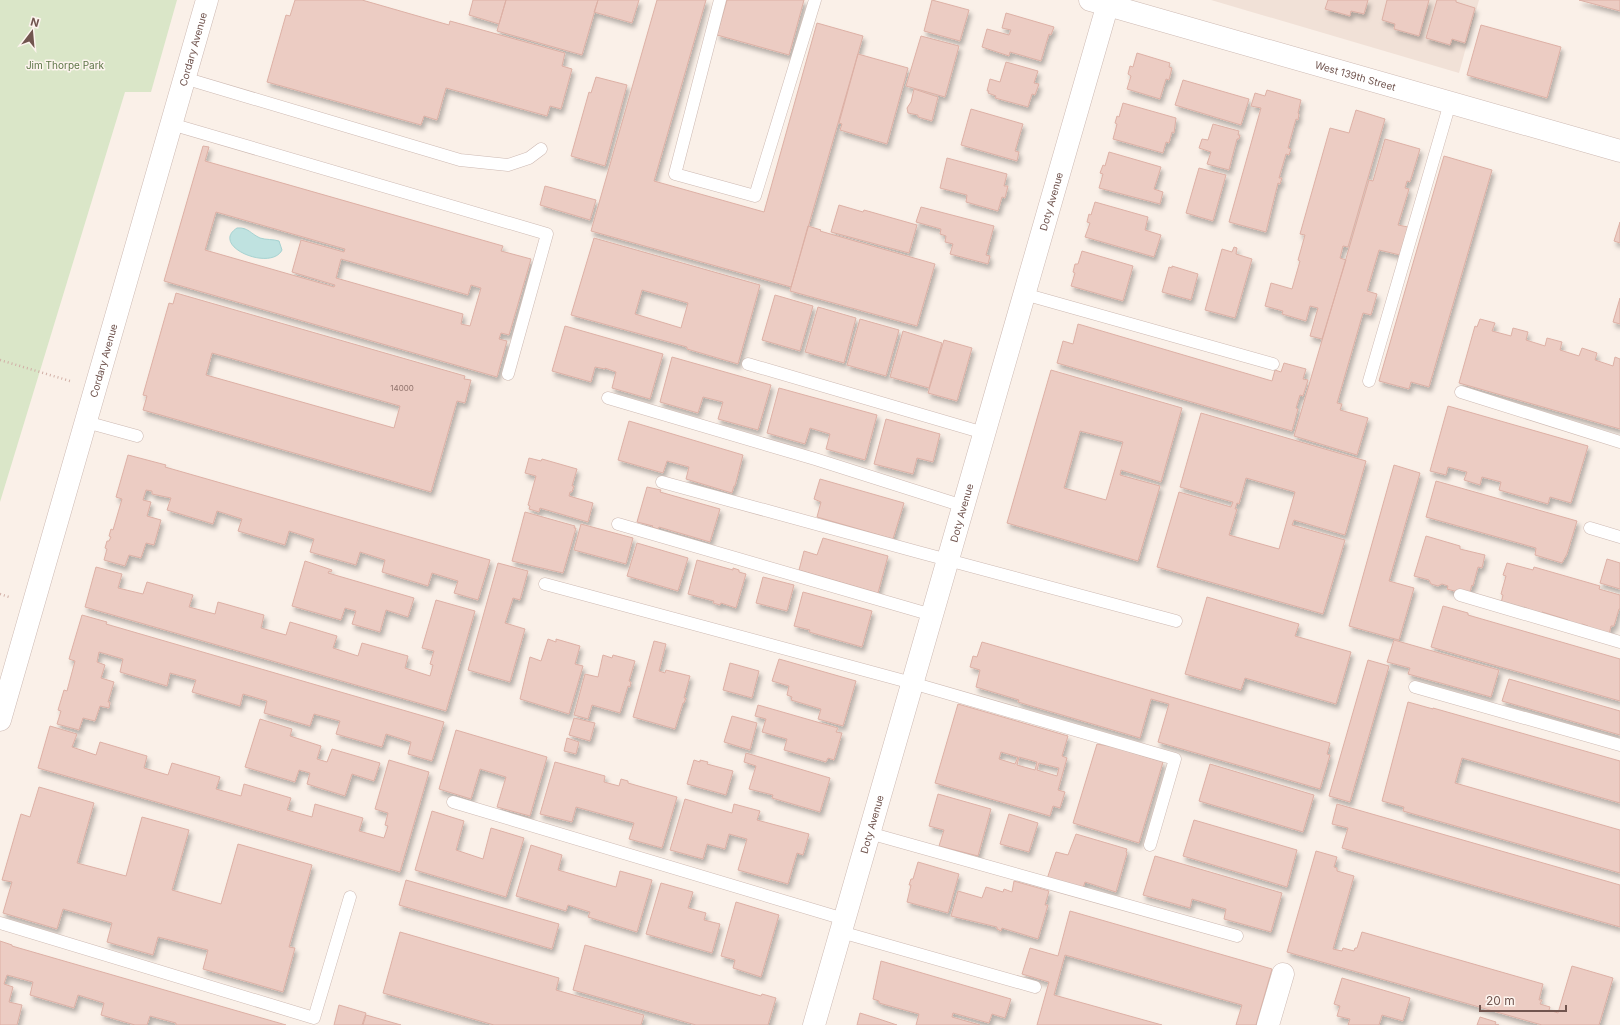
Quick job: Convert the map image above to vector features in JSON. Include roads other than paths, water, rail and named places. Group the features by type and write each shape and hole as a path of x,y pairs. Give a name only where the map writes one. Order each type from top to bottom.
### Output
{"street":[{"name":"Cordary Avenue","path":"0,720 207,0"},
{"name":"West 139th Street","path":"1102,2 1620,151"},
{"name":"Doty Avenue","path":"814,1025 1024,294 1102,2"},
{"path":"1268,1025 1283,974"}],"lane":[{"path":"720,0 675,174 755,196 815,0"},
{"path":"184,78 460,160 508,165 529,158 541,149"},
{"path":"1369,381 1450,103"},
{"path":"171,124 547,234 508,374"},
{"path":"1024,294 1273,364"},
{"path":"748,364 984,433"},
{"path":"1461,392 1620,442"},
{"path":"608,398 815,459 963,506"},
{"path":"86,422 137,436"},
{"path":"662,482 1176,621"},
{"path":"618,524 932,615"},
{"path":"1590,528 1620,537"},
{"path":"545,584 912,684 1175,759 1150,844"},
{"path":"1460,595 1620,642"},
{"path":"1415,686 1620,745"},
{"path":"453,802 843,925 1034,988"},
{"path":"869,833 1237,936"},
{"path":"0,923 314,1018 350,897"}],"water":[{"path":"237,228 247,230 260,238 279,241 282,250 276,256 266,258 245,254 236,249 231,242 230,235"}],"park label":[{"name":"Jim Thorpe Park","path":"65,65"}]}
